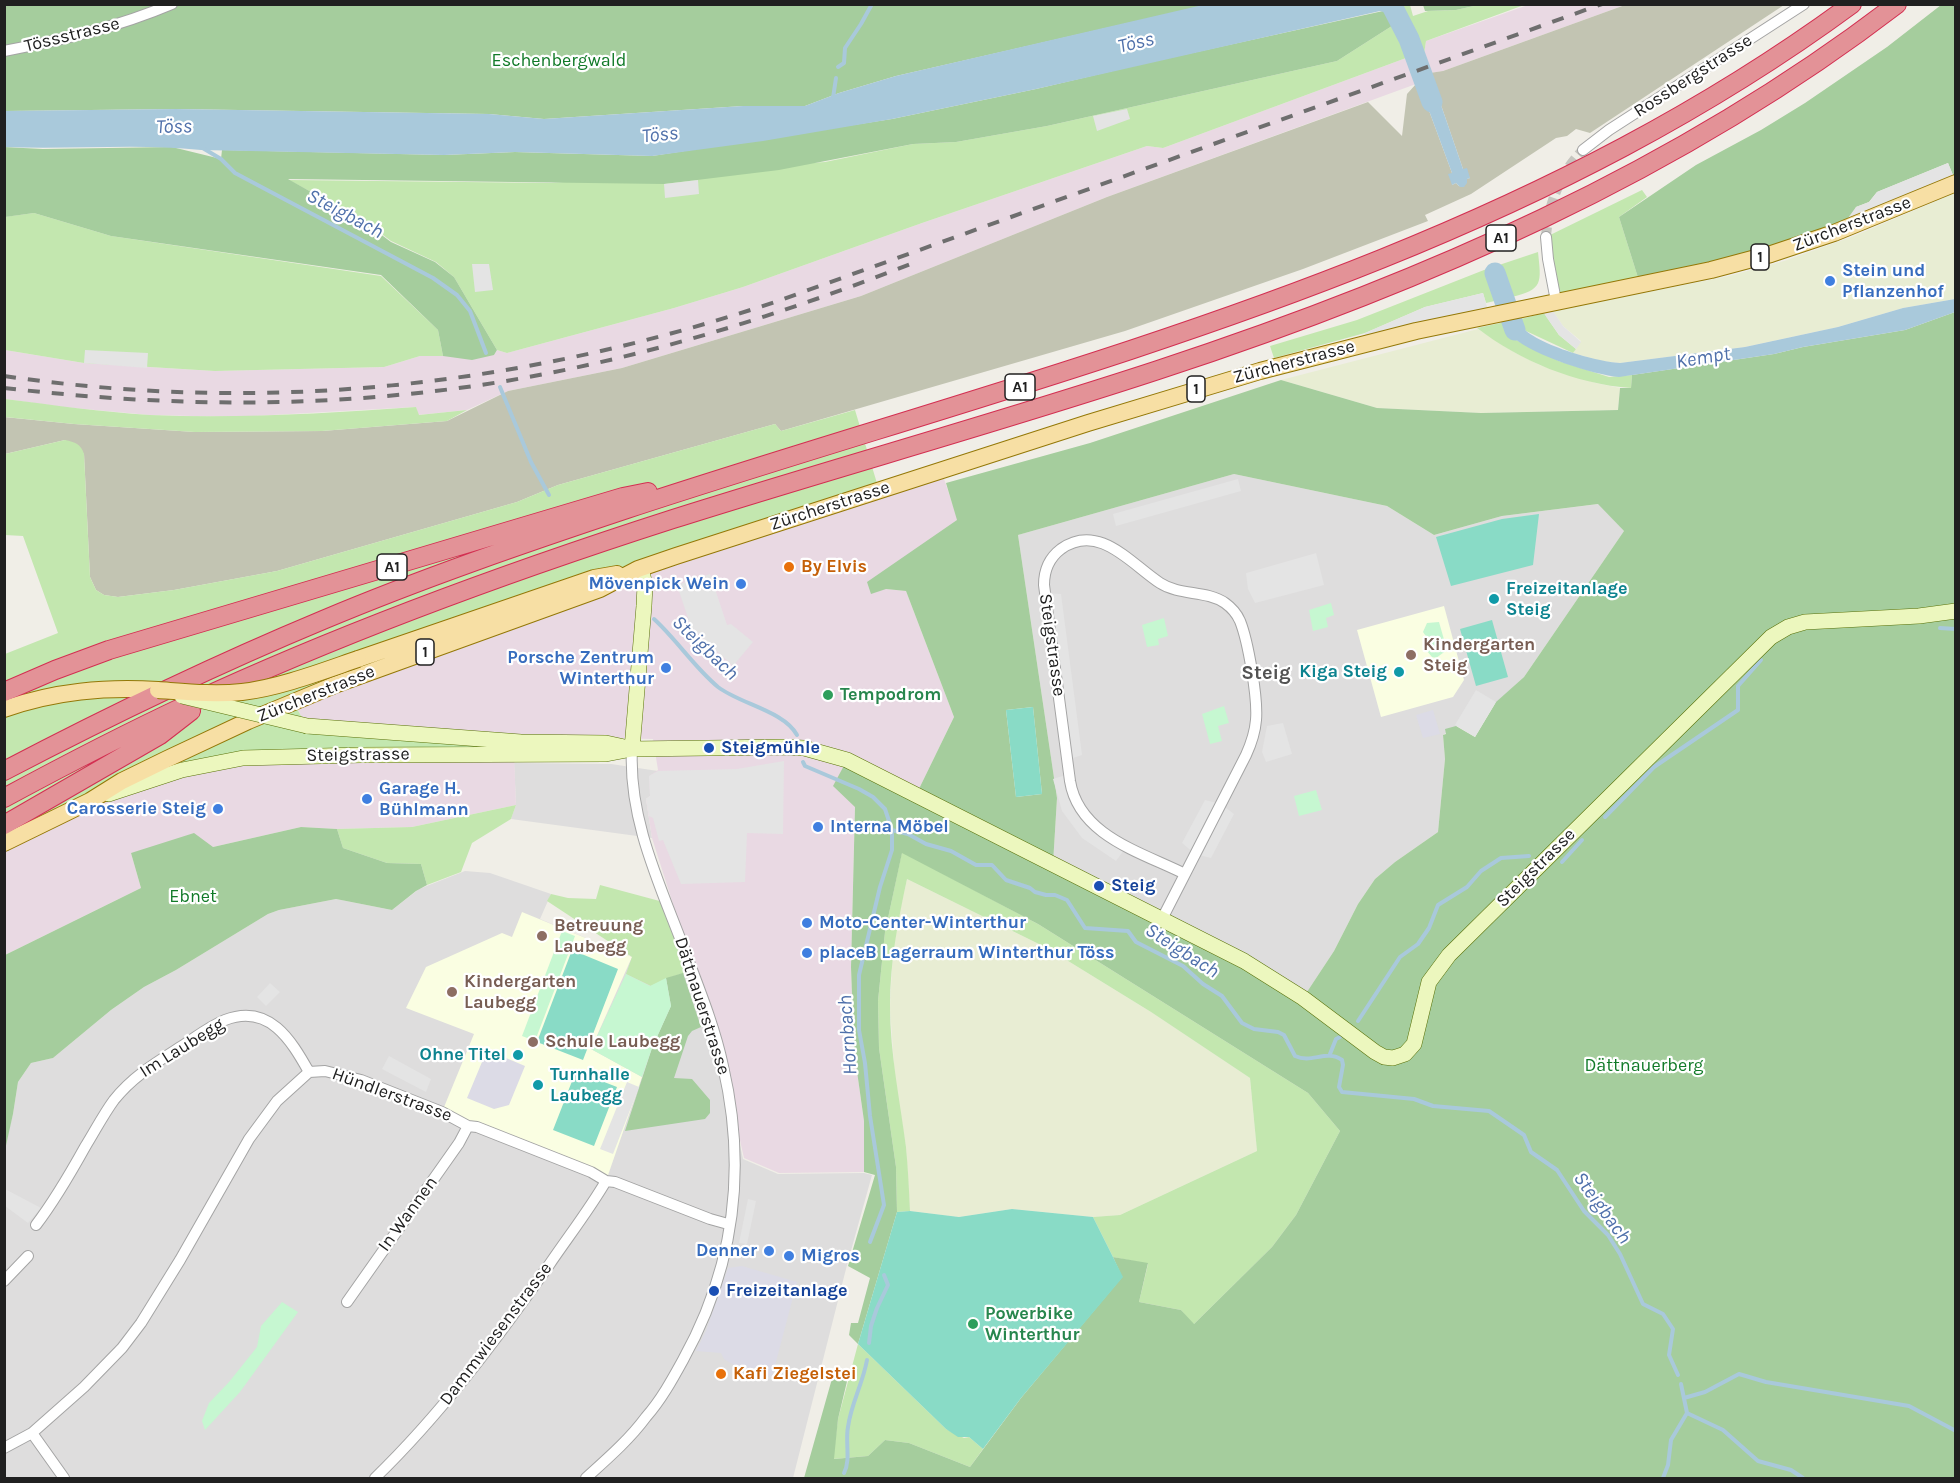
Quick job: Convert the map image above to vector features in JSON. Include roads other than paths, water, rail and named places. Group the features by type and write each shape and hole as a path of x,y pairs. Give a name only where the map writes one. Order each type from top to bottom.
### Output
{"highway":[{"name":"A1","path":"4,771 150,697 325,619 505,551 733,475 1143,348 1306,290 1406,250 1515,202 1659,129 1763,67 1852,4"},
{"name":"A1","path":"4,798 216,692 383,621 512,573 673,519 1130,379 1253,338 1386,287 1556,213 1672,152 1794,79 1897,4"},
{"name":"A1","path":"4,692 48,672 109,650 623,497 733,475"},
{"name":"A1","path":"4,825 160,735 216,692"}],"main road":[{"name":"Zürcherstrasse","path":"4,709 61,693 118,688 220,694 254,691 358,659 594,578 640,569 1204,387 1375,340 1523,307 1700,272 1784,250 1834,233 1956,183"},
{"name":"Zürcherstrasse","path":"4,843 90,801 122,781 275,709 337,684 600,589 640,569"},
{"name":"Dättnauerstrasse","path":"632,749 645,585 640,569"},
{"name":"Steigstrasse","path":"90,801 158,777 234,759 360,755 606,754 632,749 804,748 847,760 1162,919 1275,979 1380,1055 1393,1058 1401,1056 1414,1044 1427,989 1432,977 1444,961 1771,637 1784,629 1805,622 1919,616 1956,611"},
{"name":"Steigstrasse","path":"158,690 307,726 513,742 606,743 632,749"}],"street":[{"name":"Tössstrasse","path":"4,51 61,40 105,28 172,4"},
{"name":"Rossbergstrasse","path":"1583,150 1609,130 1804,4"},
{"path":"1546,237 1556,301"},
{"name":"Steigstrasse","path":"1162,919 1246,755 1256,727 1256,700 1241,624 1234,611 1222,601 1167,587 1106,543 1089,540 1073,543 1063,548 1051,560 1045,571 1044,585 1073,793 1084,815 1102,832 1185,874"},
{"name":"Dättnauerstrasse","path":"586,1479 646,1418 668,1386 693,1341 714,1291 729,1237 728,1224 733,1211 735,1160 726,1081 710,1020 642,831 634,788 632,749"},
{"name":"Im Laubegg","path":"36,1225 64,1185 106,1112 122,1091 147,1068 218,1023 243,1017 270,1022 289,1038 309,1072"},
{"name":"Hündlerstrasse","path":"4,1449 32,1433 94,1378 131,1336 180,1260 249,1139 277,1101 309,1072 325,1071 361,1080 442,1112 468,1126 477,1127 591,1172 606,1181 615,1182 728,1224"},
{"name":"In Wannen","path":"347,1302 459,1143 468,1126"},
{"name":"Dammwiesenstrasse","path":"375,1479 425,1427 477,1363 526,1298 606,1181"},
{"path":"4,1281 28,1256"},
{"path":"32,1433 64,1479"}],"water":[{"name":"Töss","path":"1207,4 1402,5 1422,55 1409,60 1396,24 1380,11 1036,89 892,119 763,141 652,156 515,152 444,155 152,147 5,147 4,111 176,109 489,114 544,119 743,106 805,106 896,76"},
{"path":"1430,73 1463,169 1467,168 1470,178 1467,179 1464,187 1456,183 1452,185 1448,174 1452,173 1417,78"},
{"path":"1496,272 1501,274 1511,297 1499,300 1492,277"},
{"path":"1955,299 1955,312 1905,330 1774,354 1619,377 1580,368 1535,351 1512,336 1505,322 1517,320 1533,336 1579,355 1620,363 1745,347 1838,327 1903,308"}],"waterway":[{"path":"838,67 844,63 845,48 872,4"},
{"name":"Kempt","path":"1391,4 1409,39 1432,102"},
{"path":"833,98 836,78"},
{"name":"Steigbach","path":"201,147 221,159 235,173 433,278 457,295 470,311 486,353"},
{"name":"Kempt","path":"1495,273 1515,330"},
{"name":"Steigbach","path":"500,387 531,462 549,495"},
{"name":"Steigbach","path":"654,619 718,687 782,720 797,735"},
{"path":"1940,628 1956,629"},
{"path":"1605,817 1654,767 1738,710 1738,686 1761,660"},
{"name":"Hornbach","path":"803,762 805,766 873,797 885,809 892,830 892,850 880,887 859,975 859,1030 884,1205 870,1242"},
{"name":"Steigbach","path":"892,830 951,851 976,865 992,865 1006,880 1035,892 1055,895 1067,900 1085,928 1128,931 1136,942 1183,966 1203,984 1222,996 1242,1023 1254,1029 1284,1035 1295,1056 1301,1058 1330,1056 1342,1060 1339,1087 1342,1092 1414,1099 1433,1106 1489,1111 1524,1135 1531,1152 1557,1170 1584,1211 1608,1235 1620,1254 1643,1304 1663,1314 1673,1329 1669,1355 1678,1375"},
{"path":"1562,862 1582,840"},
{"path":"1358,1021 1400,957 1418,944 1429,928 1438,905 1467,887 1481,871 1501,858 1529,856"},
{"path":"1330,1054 1336,1039 1340,1037"},
{"name":"Hornbach","path":"869,1343 871,1326 888,1285 884,1275"},
{"name":"Hornbach","path":"844,1473 850,1418 867,1360"},
{"path":"1684,1398 1705,1392 1739,1374 1766,1382 1909,1406 1956,1431"},
{"name":"Steigbach","path":"1663,1478 1668,1465 1671,1440 1687,1413 1681,1384"},
{"path":"1687,1413 1723,1430 1758,1461 1791,1470 1803,1478"}],"tunnel":[{"path":"1546,237 1549,213 1557,190 1568,169 1583,150"}],"railway":[{"path":"4,376 103,387 201,393 299,392 395,385 492,372 587,354 683,330 778,301 1602,4"},
{"path":"4,388 151,400 250,402 348,399 464,387 531,377 662,347 791,308 918,261"}],"place":[{"name":"Stein und Pflanzenhof","path":"1830,281"},
{"name":"By Elvis","path":"789,567"},
{"name":"Mövenpick Wein","path":"741,584"},
{"name":"Freizeitanlage Steig","path":"1494,599"},
{"name":"Kindergarten Steig","path":"1411,655"},
{"name":"Porsche Zentrum Winterthur","path":"666,668"},
{"name":"Kiga Steig","path":"1399,672"},
{"name":"Tempodrom","path":"828,695"},
{"name":"Steigmühle","path":"709,748"},
{"name":"Garage H. Bühlmann","path":"367,799"},
{"name":"Carosserie Steig","path":"218,809"},
{"name":"Interna Möbel","path":"818,827"},
{"name":"Steig","path":"1099,886"},
{"name":"Moto-Center-Winterthur","path":"807,923"},
{"name":"Betreuung Laubegg","path":"542,936"},
{"name":"placeB Lagerraum Winterthur Töss","path":"807,953"},
{"name":"Kindergarten Laubegg","path":"452,992"},
{"name":"Schule Laubegg","path":"533,1042"},
{"name":"Ohne Titel","path":"518,1055"},
{"name":"Turnhalle Laubegg","path":"538,1085"},
{"name":"Denner","path":"769,1251"},
{"name":"Migros","path":"789,1256"},
{"name":"Freizeitanlage","path":"714,1291"},
{"name":"Powerbike Winterthur","path":"973,1324"},
{"name":"Kafi Ziegelstei","path":"721,1374"}],"district":[{"name":"Steig","path":"1266,673"}],"park label":[{"name":"Eschenbergwald","path":"559,61"},
{"name":"Ebnet","path":"193,897"},
{"name":"Dättnauerberg","path":"1644,1066"}]}
